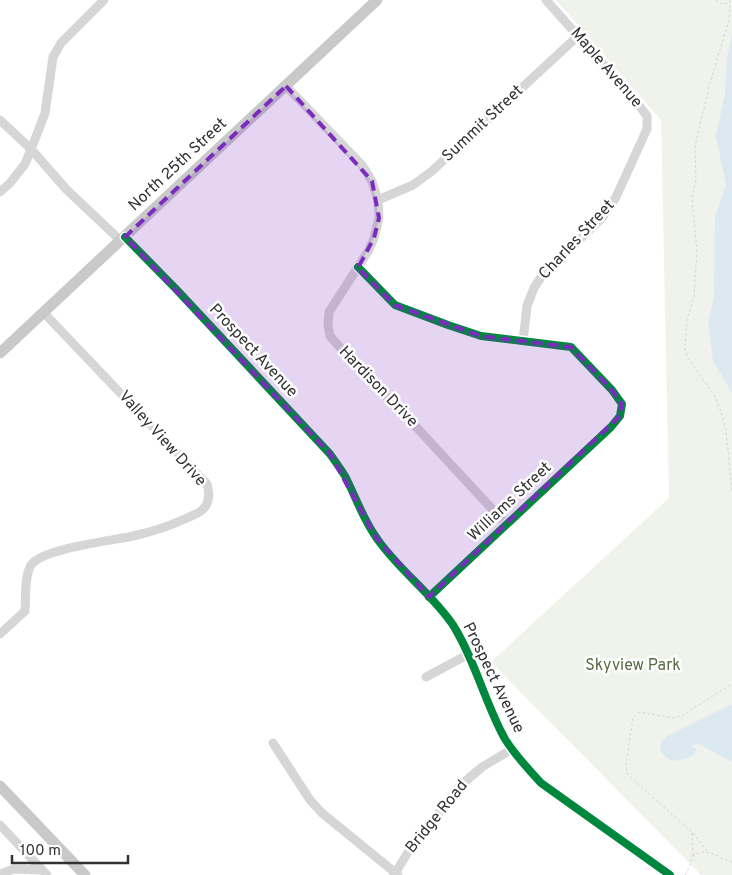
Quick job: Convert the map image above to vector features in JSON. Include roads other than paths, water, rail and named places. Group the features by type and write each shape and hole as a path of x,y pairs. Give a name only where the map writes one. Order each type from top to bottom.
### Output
{"main road":[{"name":"North 25th Street","path":"0,353 378,0"},
{"path":"0,786 85,875"}],"street":[{"path":"0,192 25,164 45,113 53,57 61,43 104,0"},
{"name":"Maple Avenue","path":"546,0 636,100 647,116 647,129 629,170"},
{"name":"Summit Street","path":"378,200 413,185 432,171 579,35"},
{"name":"Hardison Drive","path":"286,86 362,166 372,181 378,200 379,218 374,238 329,312 328,326 330,336 349,359 418,429 506,524"},
{"name":"Prospect Avenue","path":"0,120 31,148 66,189 123,239 182,296 330,454 344,476 362,515 376,538 430,597 453,626 496,721 524,766 541,783 670,875"},
{"name":"Charles Street","path":"523,341 527,306 534,288 544,274 602,218 616,198 629,170"},
{"path":"358,267 395,305 481,336 523,341"},
{"name":"Valley View Drive","path":"0,634 25,611 27,577 31,566 42,556 134,536 177,523 200,512 207,503 210,493 207,484 44,313"},
{"name":"Williams Street","path":"430,597 611,427 620,416 622,404 612,390 571,347 523,341"},
{"path":"426,677 467,655"},
{"path":"273,743 310,800 322,813 396,874"},
{"name":"Bridge Road","path":"396,874 410,849 471,774 512,749"},
{"path":"0,825 44,872"},
{"path":"0,874 14,869 44,872"}],"park label":[{"name":"Skyview Park","path":"633,666"}]}
